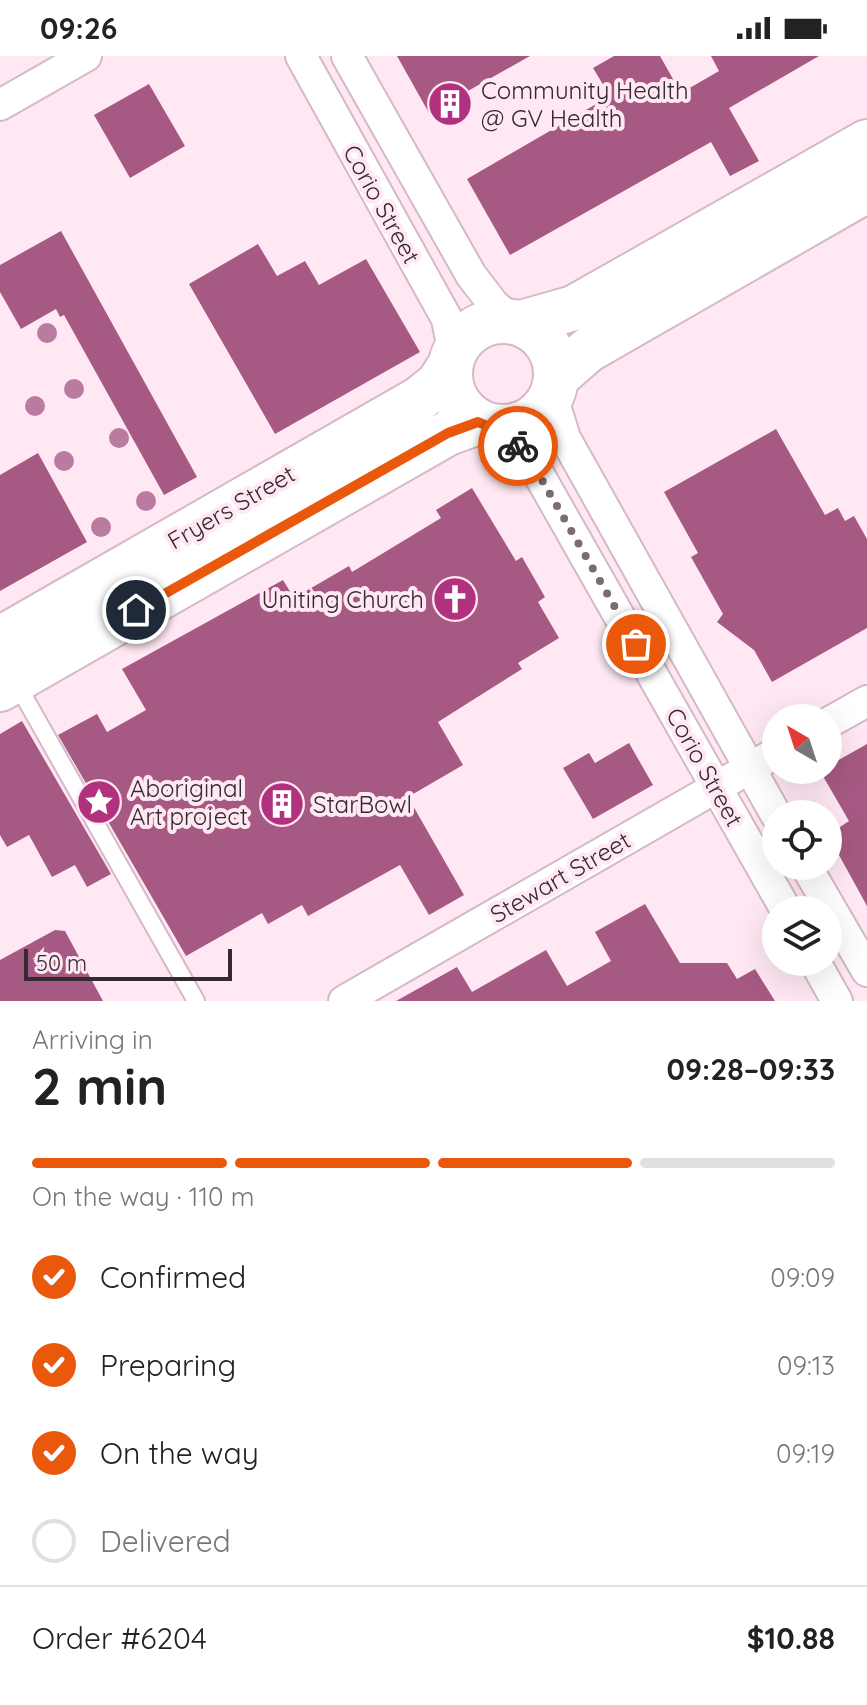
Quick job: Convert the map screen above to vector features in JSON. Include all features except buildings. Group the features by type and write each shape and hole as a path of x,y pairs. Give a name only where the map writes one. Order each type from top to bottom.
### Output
{"street":[{"path":"0,105 86,56"},
{"name":"Corio Street","path":"301,56 447,319 452,359"},
{"name":"Corio Street","path":"347,56 471,275 494,305 517,322"},
{"path":"517,322 548,344 556,360 556,382 547,406 532,420 513,427 486,424 464,411 455,397 450,380 452,359 471,331 498,321 517,322 574,308 867,142"},
{"path":"556,382 588,350 867,190"},
{"name":"Fryers Street","path":"0,639 419,399 438,384 452,359"},
{"name":"Corio Street","path":"556,382 556,409 565,438 768,800"},
{"name":"Corio Street","path":"486,424 530,459 778,896"},
{"name":"Fryers Street","path":"5,675 437,438 486,424"},
{"path":"842,715 867,701"},
{"name":"Stewart Street","path":"344,1001 762,761"},
{"path":"814,880 867,971"},
{"path":"823,976 837,1001"}],"lane":[{"path":"5,675 196,1001"}],"way so far":[{"path":"518,446 530,459 636,644"}],"place":[{"name":"Community Health @ GV Health","path":"450,104"},
{"name":"Uniting Church","path":"455,599"},
{"name":"Aboriginal Art project","path":"99,802"},
{"name":"StarBowl","path":"282,804"}],"route":[{"path":"136,610 448,433 478,422 502,432 518,446"}]}
